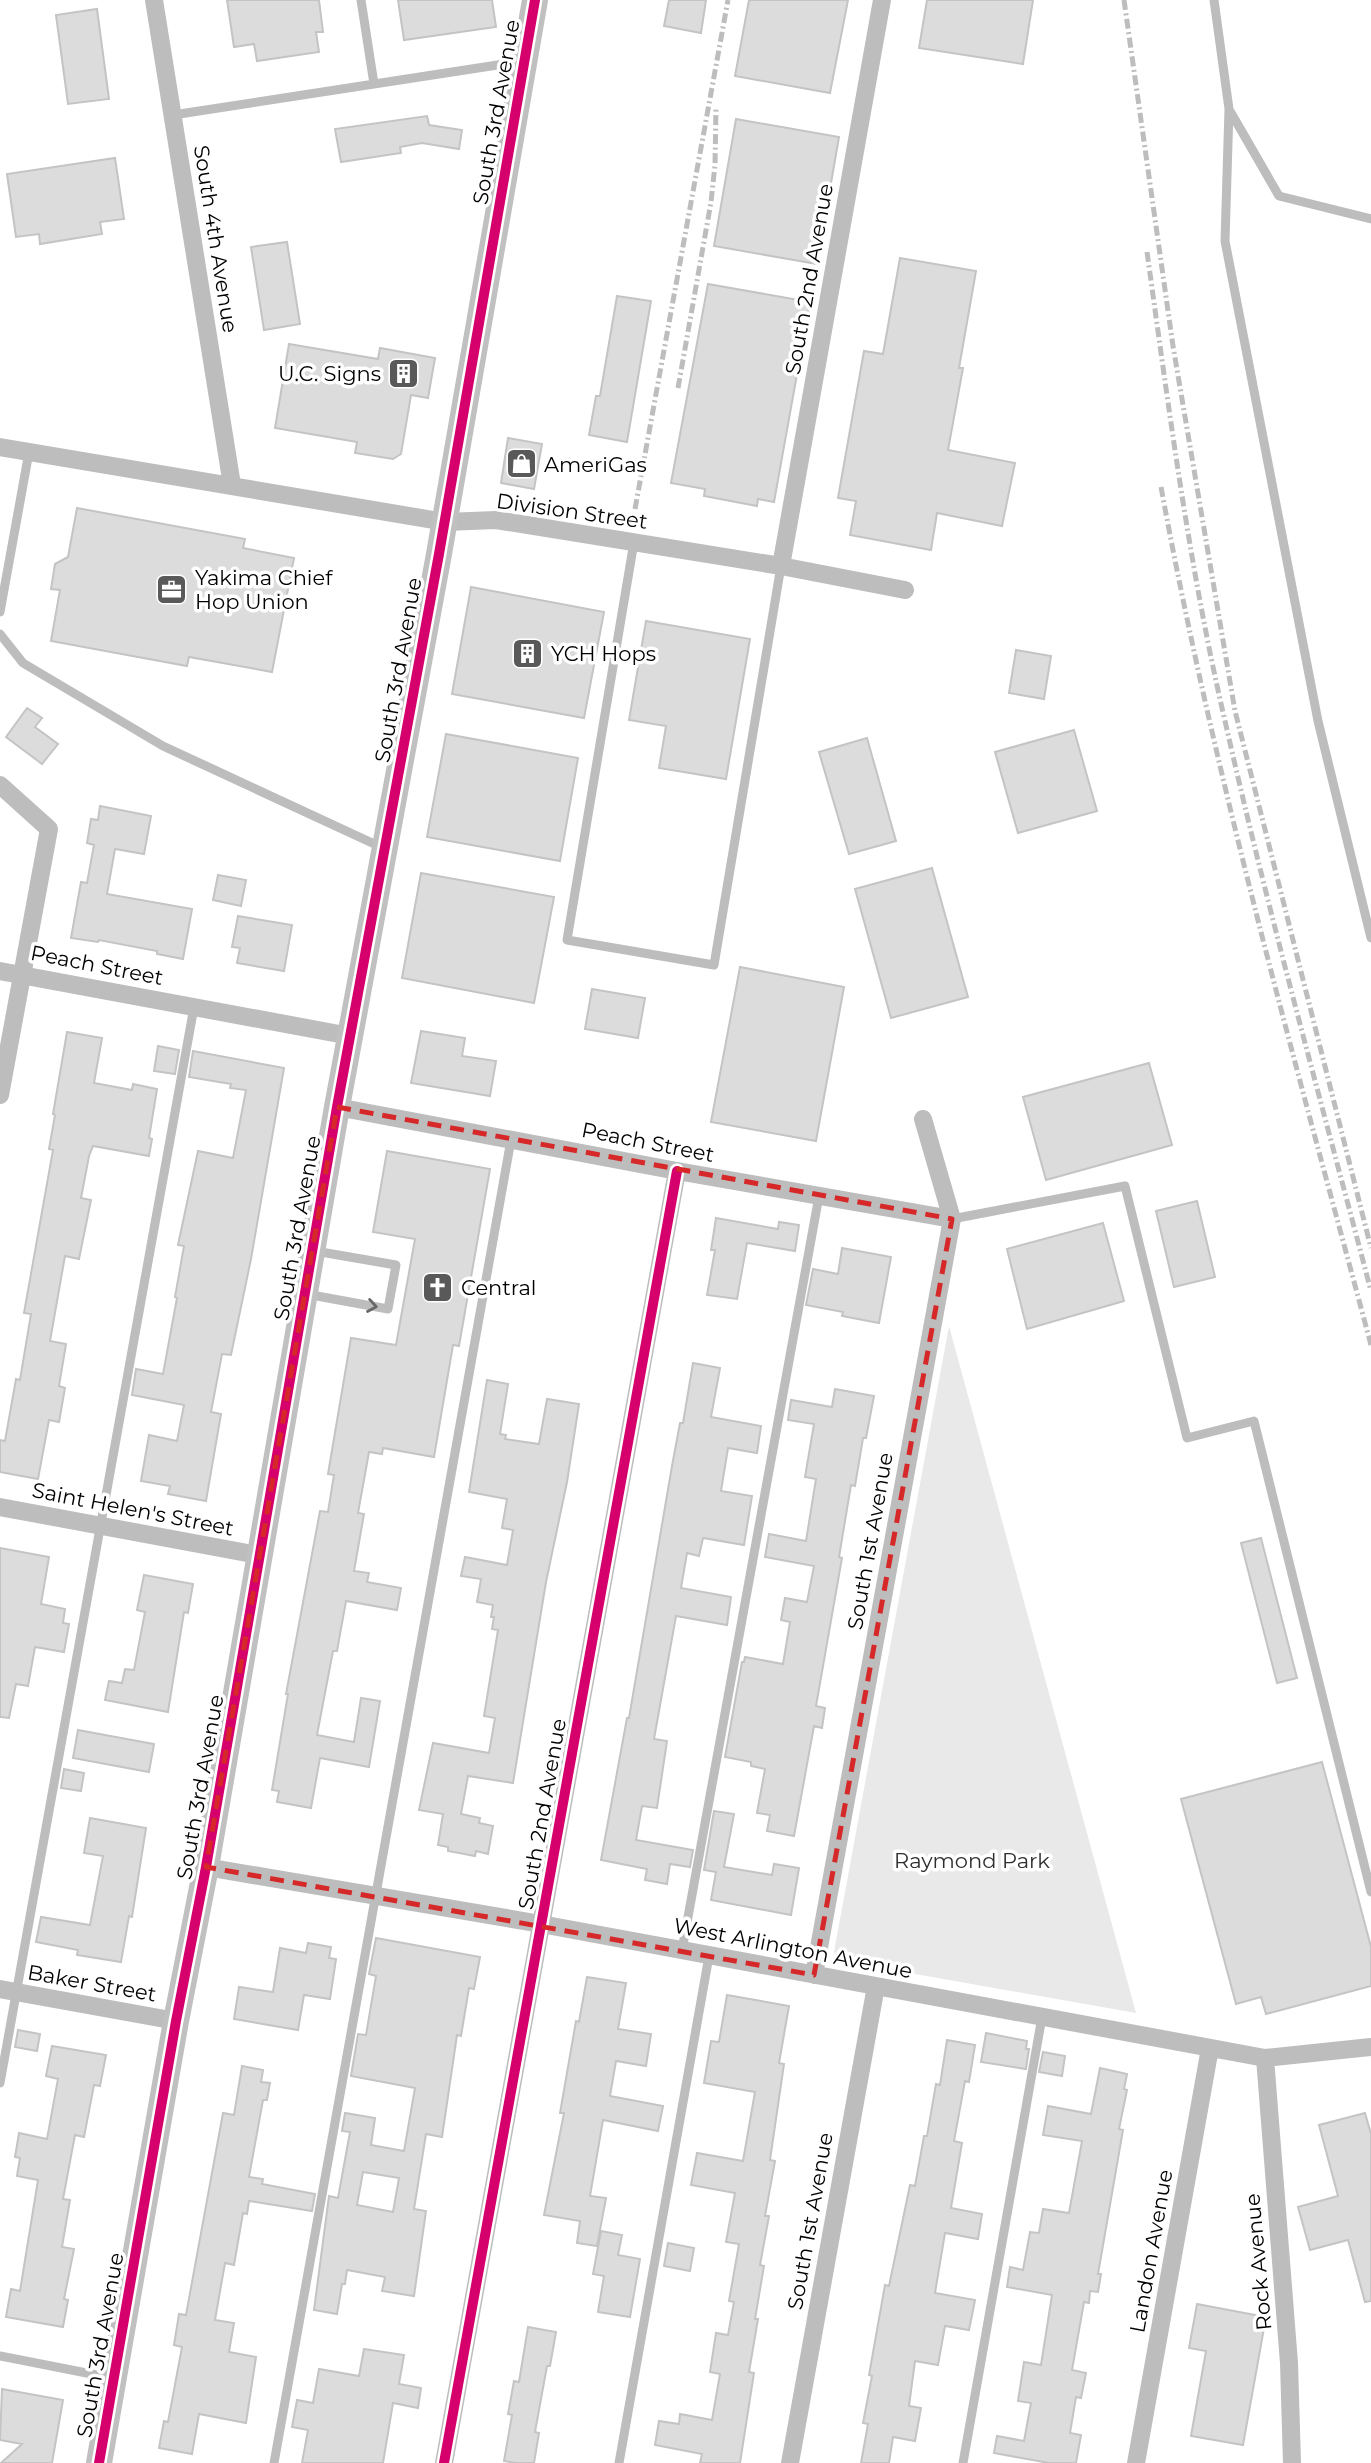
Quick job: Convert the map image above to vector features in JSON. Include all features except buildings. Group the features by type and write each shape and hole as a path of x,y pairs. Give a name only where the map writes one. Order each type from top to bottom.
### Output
{"street":[{"name":"South 4th Avenue","path":"154,0 232,485"},
{"name":"South 3rd Avenue","path":"99,2463 176,2021 206,1867 337,1107 445,522 535,0"},
{"name":"South 2nd Avenue","path":"781,566 882,0"},
{"name":"Division Street","path":"0,447 445,522 496,520 781,566 905,590"},
{"path":"0,785 49,829 0,1095"},
{"name":"Peach Street","path":"0,971 350,1036"},
{"name":"Peach Street","path":"337,1107 952,1219"},
{"name":"South 1st Avenue","path":"814,1975 952,1219 923,1119"},
{"name":"South 2nd Avenue","path":"444,2463 677,1171"},
{"name":"Saint Helen's Street","path":"0,1507 258,1555"},
{"name":"West Arlington Avenue","path":"206,1867 541,1924 1265,2058 1371,2046"},
{"name":"South 1st Avenue","path":"790,2463 876,1986"},
{"name":"Baker Street","path":"8,1991 176,2021"},
{"name":"Landon Avenue","path":"1136,2463 1210,2048"},
{"name":"Rock Avenue","path":"1265,2058 1289,2363 1292,2463"}],"lane":[{"path":"361,0 374,84"},
{"path":"1214,0 1229,109 1225,242 1318,722 1371,938"},
{"path":"173,115 504,64 524,67"},
{"path":"1229,109 1279,196 1371,219"},
{"path":"0,612 29,452"},
{"path":"634,542 567,940 713,965 781,566"},
{"path":"0,634 23,663 163,746 385,849"},
{"path":"0,2083 8,1991 100,1526 194,1007"},
{"path":"274,2463 511,1140"},
{"path":"952,1219 1125,1186 1187,1437 1254,1421 1371,1892"},
{"path":"682,1950 819,1196"},
{"path":"304,1294 388,1308 396,1265 312,1250"},
{"path":"619,2463 709,1956"},
{"path":"963,2463 1042,2017"},
{"path":"0,2356 114,2378"}],"highlighted area":[{"path":"337,1107 952,1219 814,1975 206,1867"}],"green space":[{"name":"Raymond Park","path":"949,1326 1136,2013 842,1961 834,1952"}],"railway":[{"path":"635,509 728,0"},
{"path":"1124,0 1173,346 1235,711 1371,1248"},
{"path":"678,388 711,202 716,107"},
{"path":"1147,252 1181,488 1212,663 1277,935 1371,1291"},
{"path":"1161,487 1205,703 1257,918 1371,1345"}],"cycle path":[{"path":"99,2463 535,0"},
{"path":"444,2463 677,1171"}],"place":[{"name":"U.C. Signs","path":"404,373"},
{"name":"AmeriGas","path":"521,464"},
{"name":"Yakima Chief Hop Union","path":"172,589"},
{"name":"YCH Hops","path":"528,653"},
{"name":"Central","path":"438,1287"}]}
